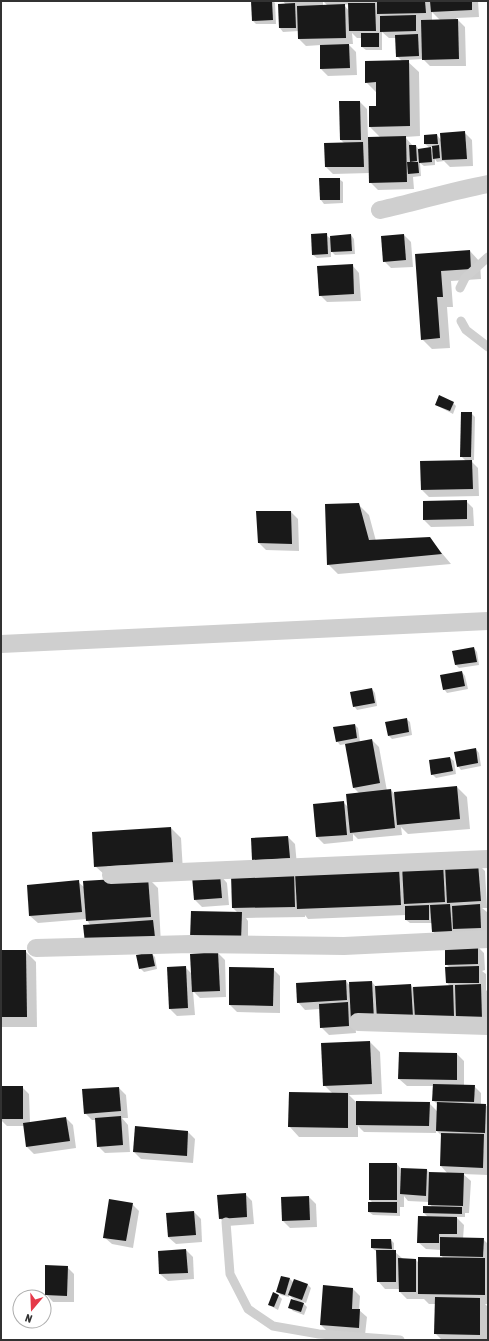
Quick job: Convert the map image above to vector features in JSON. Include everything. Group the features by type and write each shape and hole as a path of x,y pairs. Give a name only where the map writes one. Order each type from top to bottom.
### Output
{"street":[{"path":"380,210 436,197 455,190 488,184"},
{"path":"1,644 488,621"},
{"path":"112,875 488,859"},
{"path":"36,948 191,944 344,946 488,939"},
{"path":"358,1022 488,1026"}],"lane":[{"path":"460,288 465,278 488,257"},
{"path":"461,321 466,330 488,347"},
{"path":"226,1222 230,1274 248,1309 273,1326 319,1334 400,1340"}],"building":[{"path":"251,1 272,1 273,20 252,21"},
{"path":"377,1 425,1 426,13 377,14"},
{"path":"430,1 472,1 472,10 431,12"},
{"path":"295,3 296,28 279,28 278,4"},
{"path":"348,3 375,3 376,31 349,31"},
{"path":"345,4 346,38 298,39 297,6"},
{"path":"416,15 416,31 380,32 380,16"},
{"path":"458,19 459,59 422,60 421,20"},
{"path":"361,33 379,33 379,47 361,47"},
{"path":"418,34 419,56 396,57 395,35"},
{"path":"349,44 350,68 320,69 320,45"},
{"path":"409,60 410,126 369,127 369,106 376,106 376,82 365,83 365,61"},
{"path":"339,101 360,101 361,140 340,140"},
{"path":"465,131 467,159 442,160 440,133"},
{"path":"437,134 438,144 424,144 424,135"},
{"path":"406,136 407,182 369,183 368,137"},
{"path":"363,142 364,167 325,167 324,143"},
{"path":"409,145 416,145 417,161 410,162"},
{"path":"439,145 440,158 433,159 432,146"},
{"path":"431,147 432,162 419,163 418,149"},
{"path":"407,162 418,162 419,173 408,174"},
{"path":"319,178 340,178 340,200 320,200"},
{"path":"327,233 328,254 312,255 311,234"},
{"path":"351,234 352,251 331,252 330,236"},
{"path":"404,234 406,260 383,262 381,236"},
{"path":"470,250 471,269 441,271 443,297 437,297 440,338 421,340 415,254"},
{"path":"353,264 354,294 319,296 317,266"},
{"path":"439,395 454,402 450,411 435,405"},
{"path":"461,412 472,412 471,457 460,457"},
{"path":"472,460 473,489 421,490 420,461"},
{"path":"467,500 467,519 423,520 423,501"},
{"path":"359,503 369,540 430,537 442,554 327,565 325,504"},
{"path":"256,511 291,511 292,544 258,543"},
{"path":"474,647 477,662 455,665 452,651"},
{"path":"462,671 465,686 443,690 440,675"},
{"path":"372,688 375,703 353,707 350,692"},
{"path":"407,718 409,732 388,736 385,722"},
{"path":"355,724 357,738 336,742 333,727"},
{"path":"372,739 380,783 353,788 345,744"},
{"path":"476,748 478,763 457,767 454,752"},
{"path":"450,757 453,771 431,775 429,760"},
{"path":"457,786 460,819 397,825 394,792"},
{"path":"391,789 395,828 350,833 346,794"},
{"path":"344,801 347,835 316,837 313,804"},
{"path":"171,827 173,862 94,867 92,832"},
{"path":"288,836 290,858 252,860 251,838"},
{"path":"443,863 445,902 404,904 402,865"},
{"path":"478,863 481,901 447,903 445,865"},
{"path":"399,868 401,905 297,909 295,872"},
{"path":"294,872 295,907 232,908 231,874"},
{"path":"220,874 222,898 194,900 192,876"},
{"path":"148,877 151,917 86,921 83,881"},
{"path":"79,880 82,912 29,916 27,885"},
{"path":"450,904 452,931 432,932 430,905"},
{"path":"480,904 481,928 453,929 452,906"},
{"path":"429,905 429,920 405,920 405,906"},
{"path":"191,911 242,912 241,941 190,939"},
{"path":"153,920 155,937 85,943 83,925"},
{"path":"478,945 478,964 445,965 445,946"},
{"path":"1,950 26,950 27,1017 1,1017"},
{"path":"152,952 155,966 139,969 136,955"},
{"path":"218,952 220,991 192,992 190,954"},
{"path":"186,966 188,1008 169,1009 167,967"},
{"path":"479,966 479,983 446,983 445,967"},
{"path":"229,967 274,968 273,1006 229,1005"},
{"path":"346,980 347,1000 297,1003 296,983"},
{"path":"372,981 374,1020 351,1021 349,982"},
{"path":"411,984 413,1017 377,1019 375,986"},
{"path":"481,984 482,1019 456,1019 455,985"},
{"path":"453,985 454,1016 415,1018 413,987"},
{"path":"348,1002 349,1026 320,1028 319,1004"},
{"path":"370,1041 372,1084 323,1086 321,1043"},
{"path":"399,1052 457,1053 457,1080 398,1079"},
{"path":"433,1084 475,1085 474,1102 432,1101"},
{"path":"1,1086 23,1086 23,1119 1,1119"},
{"path":"119,1087 121,1111 84,1114 82,1089"},
{"path":"289,1092 348,1093 348,1128 288,1127"},
{"path":"356,1101 430,1102 429,1126 356,1125"},
{"path":"437,1102 486,1104 485,1133 436,1131"},
{"path":"121,1116 123,1145 97,1147 95,1118"},
{"path":"66,1117 70,1141 26,1147 23,1123"},
{"path":"135,1126 188,1131 187,1156 133,1152"},
{"path":"441,1133 484,1134 483,1168 440,1166"},
{"path":"369,1163 397,1163 397,1200 369,1200"},
{"path":"401,1168 427,1169 426,1196 400,1194"},
{"path":"429,1172 464,1173 463,1206 428,1205"},
{"path":"246,1193 247,1217 219,1219 217,1195"},
{"path":"309,1196 310,1220 282,1221 281,1197"},
{"path":"109,1199 133,1203 126,1241 103,1238"},
{"path":"368,1202 397,1202 397,1213 368,1212"},
{"path":"423,1206 462,1207 462,1214 423,1213"},
{"path":"194,1211 196,1235 168,1237 166,1213"},
{"path":"418,1216 457,1217 457,1234 439,1234 439,1243 417,1243"},
{"path":"440,1237 484,1238 483,1257 440,1256"},
{"path":"371,1239 391,1239 392,1249 371,1248"},
{"path":"186,1249 188,1273 159,1274 158,1251"},
{"path":"376,1250 396,1250 396,1282 377,1282"},
{"path":"418,1257 485,1258 485,1295 418,1294"},
{"path":"398,1258 416,1259 416,1292 399,1292"},
{"path":"45,1265 68,1266 67,1296 52,1295 52,1289 45,1289"},
{"path":"281,1276 290,1278 285,1295 276,1292"},
{"path":"294,1279 308,1284 302,1300 288,1295"},
{"path":"323,1285 353,1288 352,1309 360,1309 359,1328 320,1325"},
{"path":"273,1292 279,1295 274,1307 268,1305"},
{"path":"435,1297 480,1298 480,1335 434,1334"},
{"path":"291,1299 304,1303 301,1312 288,1308"}]}
